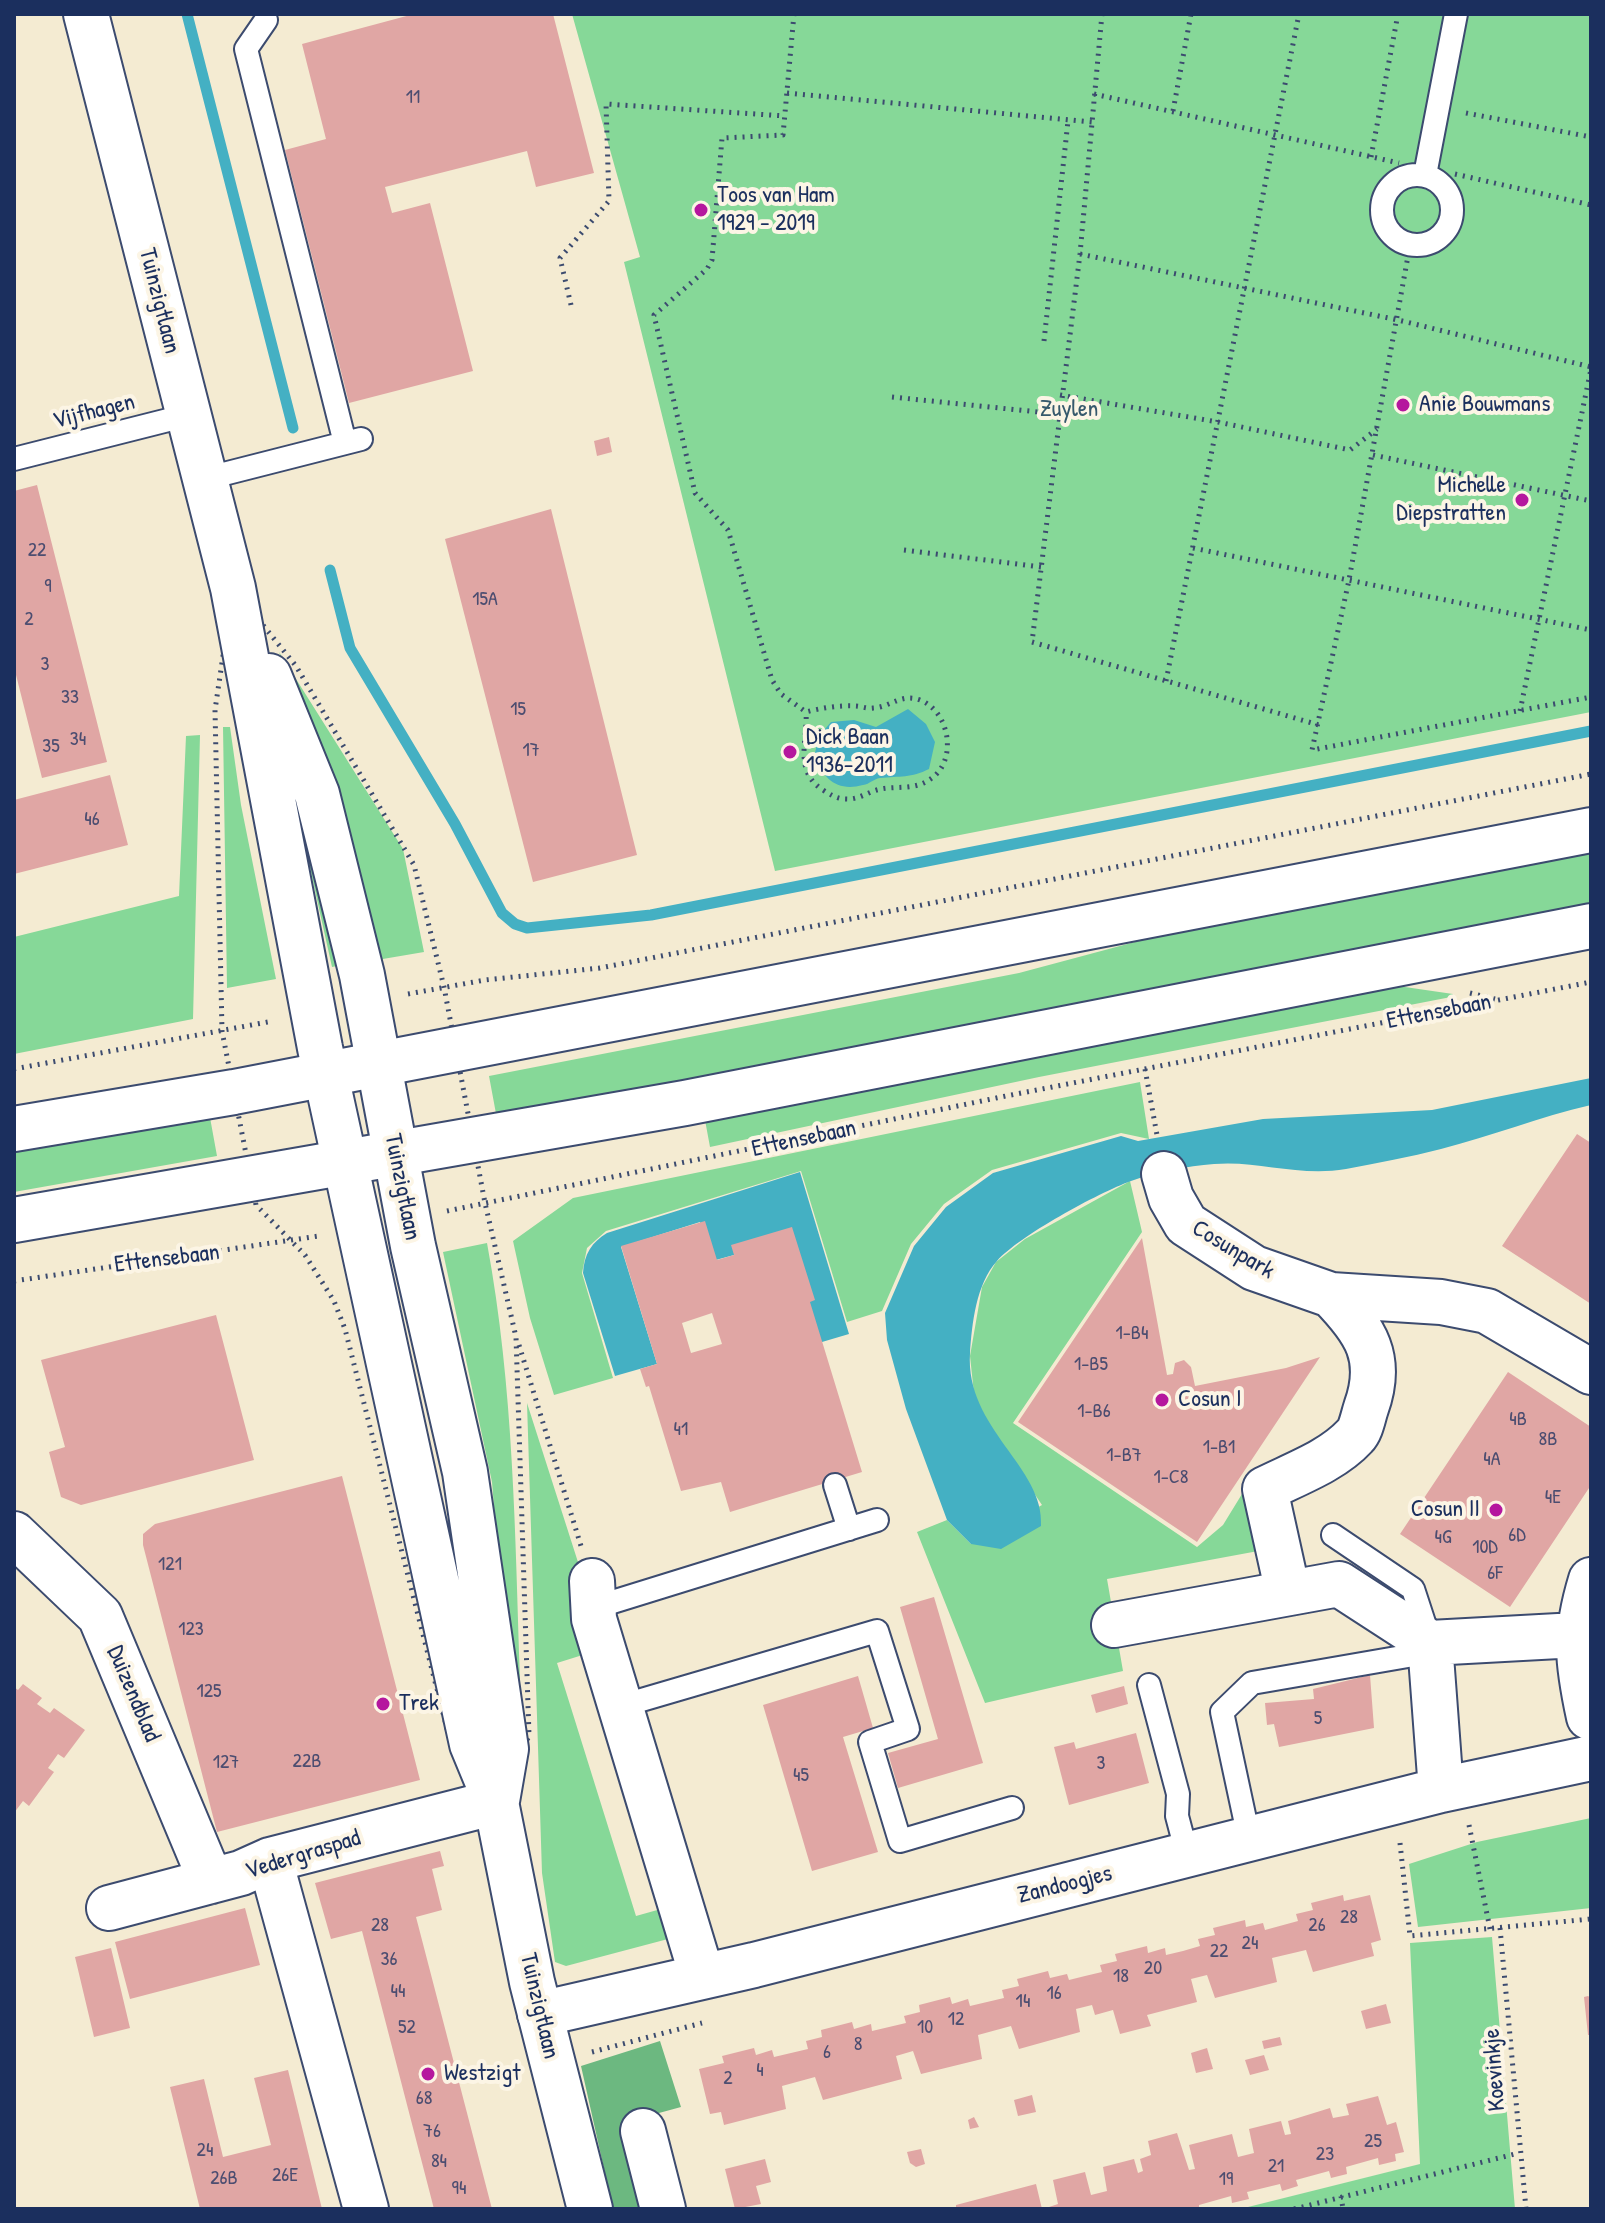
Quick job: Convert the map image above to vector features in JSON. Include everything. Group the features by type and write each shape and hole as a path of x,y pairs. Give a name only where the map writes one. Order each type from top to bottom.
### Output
{"street":[{"name":"Tuinzigtlaan","path":"86,14 233,588 358,1229 472,1744 496,1802 540,2014 590,2209"},
{"name":"Tuinzigtlaan","path":"233,588 317,794 362,975 408,1219 465,1472 506,1749 496,1802"},
{"path":"14,1129 379,1064 1591,830"},
{"path":"14,1220 685,1103 1591,926"},
{"name":"Cosunpark","path":"1164,1174 1171,1198 1186,1224 1254,1268 1331,1295 1441,1302 1487,1311 1591,1372"},
{"name":"Cosunpark","path":"1331,1295 1356,1321 1374,1358"},
{"path":"1288,1593 1265,1489 1323,1460 1357,1435 1374,1387 1374,1358 1386,1335 1402,1318 1422,1307 1441,1302"},
{"name":"Duizendblad","path":"14,1534 100,1616 211,1881"},
{"path":"1590,1738 1579,1671 1577,1635 1591,1580"},
{"path":"1114,1625 1339,1584 1431,1647 1577,1635"},
{"path":"592,1594 621,1706 702,1976"},
{"path":"1431,1647 1441,1790"},
{"name":"Zandoogjes","path":"540,2014 1441,1790 1590,1738"},
{"name":"Vedergraspad","path":"109,1908 241,1873 270,1860 496,1802"},
{"path":"270,1860 366,2209"},
{"path":"643,2131 663,2209"}],"lane":[{"path":"1425,172 1456,14"},
{"path":"204,479 353,441 246,49 266,20"},
{"path":"1425,172 1445,188 1451,198 1451,221 1437,240 1410,245 1393,237 1386,228 1382,205 1386,194 1402,178 1425,172"},
{"name":"Vijfhagen","path":"14,459 188,415"},
{"path":"835,1485 849,1529"},
{"path":"592,1594 877,1520"},
{"path":"1249,1838 1222,1712 1252,1683 1431,1647 1413,1589 1333,1535"},
{"path":"621,1706 877,1631 908,1729 870,1742 900,1841 1012,1808"},
{"path":"1149,1685 1178,1794 1177,1816 1187,1854"}],"path":[{"path":"794,14 783,135 722,138 712,260 707,269 654,315 695,493 728,530 772,680 781,694 806,712 855,706 876,709 906,697 918,699 936,711 943,721 947,740 944,764 927,782 880,789 856,798 834,797 817,786 808,774 802,756 806,712"},
{"path":"1102,14 1080,254 1060,395 1032,642 1319,725"},
{"path":"1173,111 1191,14"},
{"path":"1166,681 1299,14"},
{"path":"1371,157 1398,14"},
{"path":"787,93 1092,122"},
{"path":"1094,94 1425,172 1591,205"},
{"path":"571,305 560,258 609,201 606,104 785,116"},
{"path":"1437,107 1591,137"},
{"path":"1044,341 1068,121"},
{"path":"1410,245 1349,580 1312,750 1591,697"},
{"path":"1080,254 1398,320 1591,368 1520,711"},
{"path":"1060,395 1218,422 1350,450 1377,428"},
{"path":"892,397 1058,414"},
{"path":"1372,455 1591,501"},
{"path":"1193,548 1591,630"},
{"path":"904,550 1041,567"},
{"path":"444,987 600,968 1591,774"},
{"name":"Ettensebaan","path":"408,1219 1591,982"},
{"path":"14,1069 222,1031"},
{"path":"1145,1069 1155,1124"},
{"name":"Ettensebaan","path":"14,1281 291,1242 358,1229"},
{"path":"516,1337 592,1594"},
{"path":"1469,1824 1490,1929"},
{"path":"1400,1839 1410,1936 1591,1919"},
{"name":"Koevinkje","path":"1500,1928 1526,2209"},
{"path":"1294,2209 1519,2153"},
{"path":"1341,2196 1343,2209"}],"green space":[{"name":"Zuylen","path":"572,14 1591,14 1591,712 775,871 624,262 640,257"},
{"path":"279,652 403,849 424,952 371,961 321,774"},
{"path":"223,727 230,727 241,805 276,979 227,988"},
{"path":"200,735 193,1019 14,1054 14,937 179,896 186,736"},
{"path":"308,812 342,965 332,967 298,814"},
{"path":"1591,845 1591,905 497,1119 489,1076 1019,973 1247,912"},
{"path":"1398,986 1453,994 1451,997 1039,1077 710,1147 705,1120"},
{"path":"1140,1082 1149,1139 1121,1133 992,1170 944,1204 911,1244 882,1311 847,1322 801,1171 606,1231 587,1248 582,1273 613,1378 554,1395 530,1318 513,1241 573,1198"},
{"path":"209,1112 217,1156 14,1192 14,1148"},
{"path":"1130,1181 1142,1232 1013,1423 1197,1547 1223,1525 1242,1494 1257,1511 1269,1549 1107,1579 1123,1671 985,1703 917,1532 947,1520 971,1544 1042,1505 989,1426 974,1394 970,1356 982,1287 996,1262 1025,1239"},
{"path":"487,1243 503,1352 514,1516 520,1680 508,1681 492,1482 443,1252"},
{"path":"527,1403 585,1584 589,1653 557,1663 636,1916 668,1907 668,1939 566,1966 555,1962 542,1873"},
{"path":"1591,1818 1591,1908 1418,1927 1409,1864 1477,1842"},
{"path":"1492,1937 1515,2209 1240,2209 1420,2164 1410,1943"},
{"path":"660,2041 681,2107 626,2122 648,2209 613,2209 581,2066"}],"water":[{"path":"908,709 926,724 935,742 929,769 854,787 832,782 822,772 814,757 819,736 831,722 854,720 876,727"},
{"path":"1591,1078 1591,1105 1394,1160 1328,1171 1230,1163 1161,1172 1099,1195 1023,1240 997,1261 984,1281 974,1317 970,1353 972,1380 980,1404 991,1426 1031,1485 1039,1505 1041,1526 1001,1549 971,1544 947,1520 906,1409 887,1340 885,1313 914,1246 946,1207 993,1173 1121,1136 1138,1141 1263,1119 1432,1110"},
{"path":"800,1172 849,1334 822,1342 734,1255 712,1261 700,1222 621,1247 657,1364 615,1376 583,1273 587,1254 597,1240 607,1233"}],"building":[{"path":"414,14 553,14 594,173 536,187 527,151 385,187 392,213 430,203 473,371 349,403 285,150 326,139 302,44"},
{"path":"609,437 612,452 597,456 594,441"},
{"path":"37,485 107,762 42,778 14,667 14,491"},
{"path":"551,509 637,855 533,882 445,539"},
{"path":"110,775 128,845 14,874 14,800"},
{"path":"1577,1134 1591,1143 1591,1304 1502,1246"},
{"path":"705,1221 717,1260 734,1255 731,1245 792,1227 815,1300 810,1302 862,1472 730,1512 721,1482 681,1491 649,1386 646,1387 640,1369 657,1364 621,1246","holes":["712,1313 722,1344 691,1353 682,1323"]},
{"name":"Cosun I","path":"1142,1238 1167,1375 1173,1374 1175,1363 1184,1360 1191,1367 1195,1386 1286,1368 1320,1357 1197,1542 1018,1422"},
{"path":"216,1315 254,1460 81,1505 61,1497 49,1452 65,1447 41,1360"},
{"name":"Cosun II","path":"1508,1372 1591,1427 1591,1485 1510,1607 1400,1534"},
{"path":"342,1476 420,1780 217,1832 143,1545 143,1534 155,1524"},
{"path":"934,1597 983,1763 898,1788 888,1753 938,1739 900,1607"},
{"path":"1370,1675 1374,1728 1279,1747 1274,1724 1267,1725 1265,1703 1314,1699 1313,1689"},
{"path":"858,1676 873,1728 843,1737 878,1852 812,1871 763,1705"},
{"path":"23,1684 42,1698 37,1704 50,1713 54,1708 85,1730 64,1758 58,1754 48,1768 54,1772 29,1806 23,1801 14,1813 14,1687 18,1690"},
{"path":"1124,1686 1128,1704 1096,1713 1091,1695"},
{"path":"1136,1733 1149,1783 1069,1805 1054,1747 1074,1742 1076,1749"},
{"name":"Westzigt","path":"440,1851 444,1866 432,1869 442,1910 416,1917 492,2209 434,2209 362,1931 331,1939 315,1883"},
{"path":"1343,1895 1344,1901 1370,1895 1381,1940 1371,1943 1374,1956 1313,1972 1306,1950 1272,1958 1277,1982 1215,1998 1207,1975 1191,1979 1197,2002 1147,2015 1151,2026 1120,2034 1113,2010 1095,2015 1092,2005 1076,2009 1080,2032 1019,2049 1011,2026 978,2035 982,2059 921,2074 913,2051 896,2056 902,2079 823,2100 815,2077 782,2086 786,2109 724,2125 721,2112 710,2114 699,2069 724,2063 722,2056 754,2048 756,2055 772,2050 774,2057 808,2049 806,2041 822,2037 821,2030 852,2022 854,2029 871,2024 872,2031 906,2023 904,2016 920,2012 919,2005 950,1997 952,2004 968,1999 970,2006 1004,1998 1002,1990 1019,1986 1017,1979 1048,1971 1050,1978 1067,1974 1069,1980 1102,1972 1100,1965 1117,1961 1115,1954 1147,1946 1148,1953 1165,1948 1166,1955 1183,1951 1200,1946 1198,1939 1215,1935 1213,1928 1245,1920 1246,1927 1263,1923 1265,1930 1298,1921 1296,1914 1313,1910 1311,1903"},
{"path":"245,1908 260,1965 130,1999 115,1942"},
{"path":"111,1948 130,2028 94,2037 75,1957"},
{"path":"1584,1997 1591,1998 1591,2035 1588,2035"},
{"path":"1386,2004 1391,2023 1366,2029 1361,2011"},
{"path":"1280,2037 1282,2045 1264,2049 1262,2041"},
{"path":"1207,2048 1213,2069 1196,2073 1191,2053"},
{"path":"1264,2055 1269,2070 1250,2075 1245,2060"},
{"path":"288,2070 322,2209 200,2209 170,2087 204,2079 223,2157 271,2145 254,2078"},
{"path":"1032,2095 1036,2112 1018,2116 1014,2100"},
{"path":"1378,2096 1387,2125 1396,2122 1404,2152 1395,2154 1396,2161 1379,2165 1378,2158 1346,2167 1347,2174 1331,2178 1329,2171 1296,2180 1298,2186 1282,2191 1280,2184 1247,2192 1249,2199 1232,2203 1231,2196 1199,2205 1199,2209 1043,2209 1058,2204 1053,2180 1085,2172 1091,2195 1107,2191 1103,2167 1134,2159 1138,2173 1143,2171 1140,2159 1151,2155 1148,2141 1177,2133 1189,2170 1195,2169 1189,2145 1232,2134 1238,2157 1254,2153 1249,2129 1281,2121 1285,2135 1291,2134 1288,2121 1330,2108 1333,2118 1349,2115 1346,2104"},
{"path":"974,2117 979,2127 970,2129 968,2120"},
{"path":"921,2149 925,2164 916,2167 910,2163 907,2152"},
{"path":"765,2159 771,2182 756,2186 761,2204 735,2209 725,2169"},
{"path":"1036,2184 1042,2209 956,2209 956,2205"}],"waterway":[{"path":"187,14 293,428"},
{"path":"330,570 350,648 455,824 502,913 515,924 527,928 651,915 1591,731"}],"place":[{"name":"Toos van Ham 1929 - 2019","path":"701,210"},
{"name":"Anie Bouwmans","path":"1403,405"},
{"name":"Michelle Diepstratten","path":"1522,500"},
{"name":"Dick Baan 1936-2011","path":"790,752"},
{"name":"Cosun I","path":"1162,1400"},
{"name":"Cosun II","path":"1496,1510"},
{"name":"Trek","path":"383,1704"},
{"name":"Westzigt","path":"428,2074"}]}
